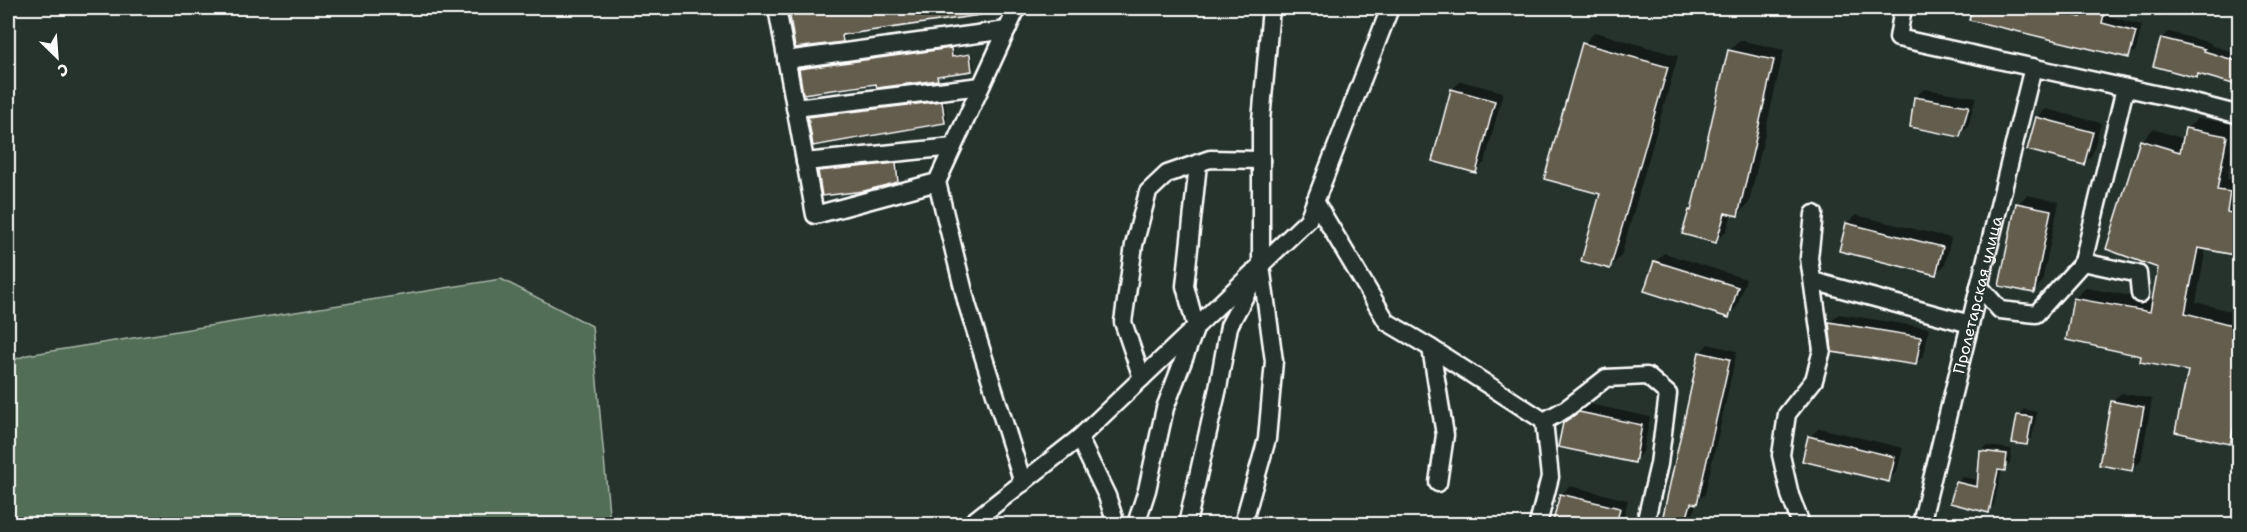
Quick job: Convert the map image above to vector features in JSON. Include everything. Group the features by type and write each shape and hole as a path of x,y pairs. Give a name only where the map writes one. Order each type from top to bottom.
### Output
{"street":[{"path":"777,8 815,215 937,182"},
{"path":"1017,8 937,182 967,304 1023,483"},
{"path":"1243,525 1267,439 1274,361 1261,265 1261,121 1271,8"},
{"path":"970,525 1079,438 1308,220 1390,8"},
{"path":"1903,8 1899,38 2240,115"},
{"path":"786,60 1007,30"},
{"name":"Пролетарская улица","path":"1921,525 2033,68"},
{"path":"795,108 981,86"},
{"path":"1980,286 2000,310 2036,314 2083,262 2125,88"},
{"path":"805,162 953,147"},
{"path":"1142,378 1123,322 1134,245 1148,192 1167,174 1210,159 1261,160"},
{"path":"1136,525 1147,489 1165,408 1196,327 1185,286 1198,164"},
{"path":"1316,201 1387,322 1544,421"},
{"path":"1801,525 1790,495 1781,455 1787,414 1814,380 1822,350 1809,258 1814,214"},
{"path":"2083,262 2138,274 2140,294"},
{"path":"1187,525 1218,388 1229,326 1261,265"},
{"path":"1813,281 1970,324"},
{"path":"1431,348 1444,435 1438,483"},
{"path":"1544,421 1566,409 1606,378 1647,376 1668,394 1659,464 1646,525"},
{"path":"1538,525 1550,477 1544,421"},
{"path":"1079,438 1107,496 1116,525"}],"green space":[{"path":"501,279 592,326 610,524 8,524 8,362 27,355"}],"building":[{"path":"807,8 980,8 980,15 842,35 843,42 795,48 789,10"},
{"path":"1972,8 2045,8 2081,17 2083,9 2104,14 2102,23 2136,32 2129,58 1969,20"},
{"path":"2161,38 2205,49 2204,51 2240,62 2240,86 2198,74 2197,78 2153,66"},
{"path":"1582,43 1668,67 1610,269 1581,261 1600,194 1544,179"},
{"path":"951,48 952,57 970,54 972,71 937,76 938,80 877,88 876,84 803,94 799,69"},
{"path":"1728,50 1774,60 1738,216 1725,213 1716,243 1682,234 1689,210 1691,211"},
{"path":"1451,89 1495,101 1476,173 1432,161"},
{"path":"1914,97 1969,106 1960,137 1910,127"},
{"path":"942,101 945,123 813,146 808,117"},
{"path":"2036,117 2093,132 2084,165 2027,150"},
{"path":"2185,128 2227,136 2217,190 2230,192 2227,212 2240,215 2240,256 2198,248 2185,313 2240,327 2240,402 2230,444 2175,432 2188,371 2140,362 2141,356 2066,340 2073,298 2150,312 2158,268 2106,249 2140,140 2180,152"},
{"path":"896,163 898,182 864,191 822,196 818,171"},
{"path":"2016,203 2051,210 2034,293 1999,286"},
{"path":"1846,223 1943,247 1936,275 1839,251"},
{"path":"1654,261 1738,287 1729,318 1644,291"},
{"path":"1829,322 1921,337 1916,365 1832,352"},
{"path":"1699,352 1730,359 1697,504 1691,503 1685,525 1661,525"},
{"path":"2111,401 2144,407 2132,471 2099,465"},
{"path":"1579,412 1642,425 1635,463 1558,447 1563,423"},
{"path":"2017,415 2032,417 2027,445 2012,443"},
{"path":"1808,436 1895,457 1889,482 1802,461"},
{"path":"1980,451 2007,454 2005,471 1998,470 1989,513 1950,503 1956,482 1977,487"},
{"path":"1560,494 1620,508 1616,525 1552,525"}]}
